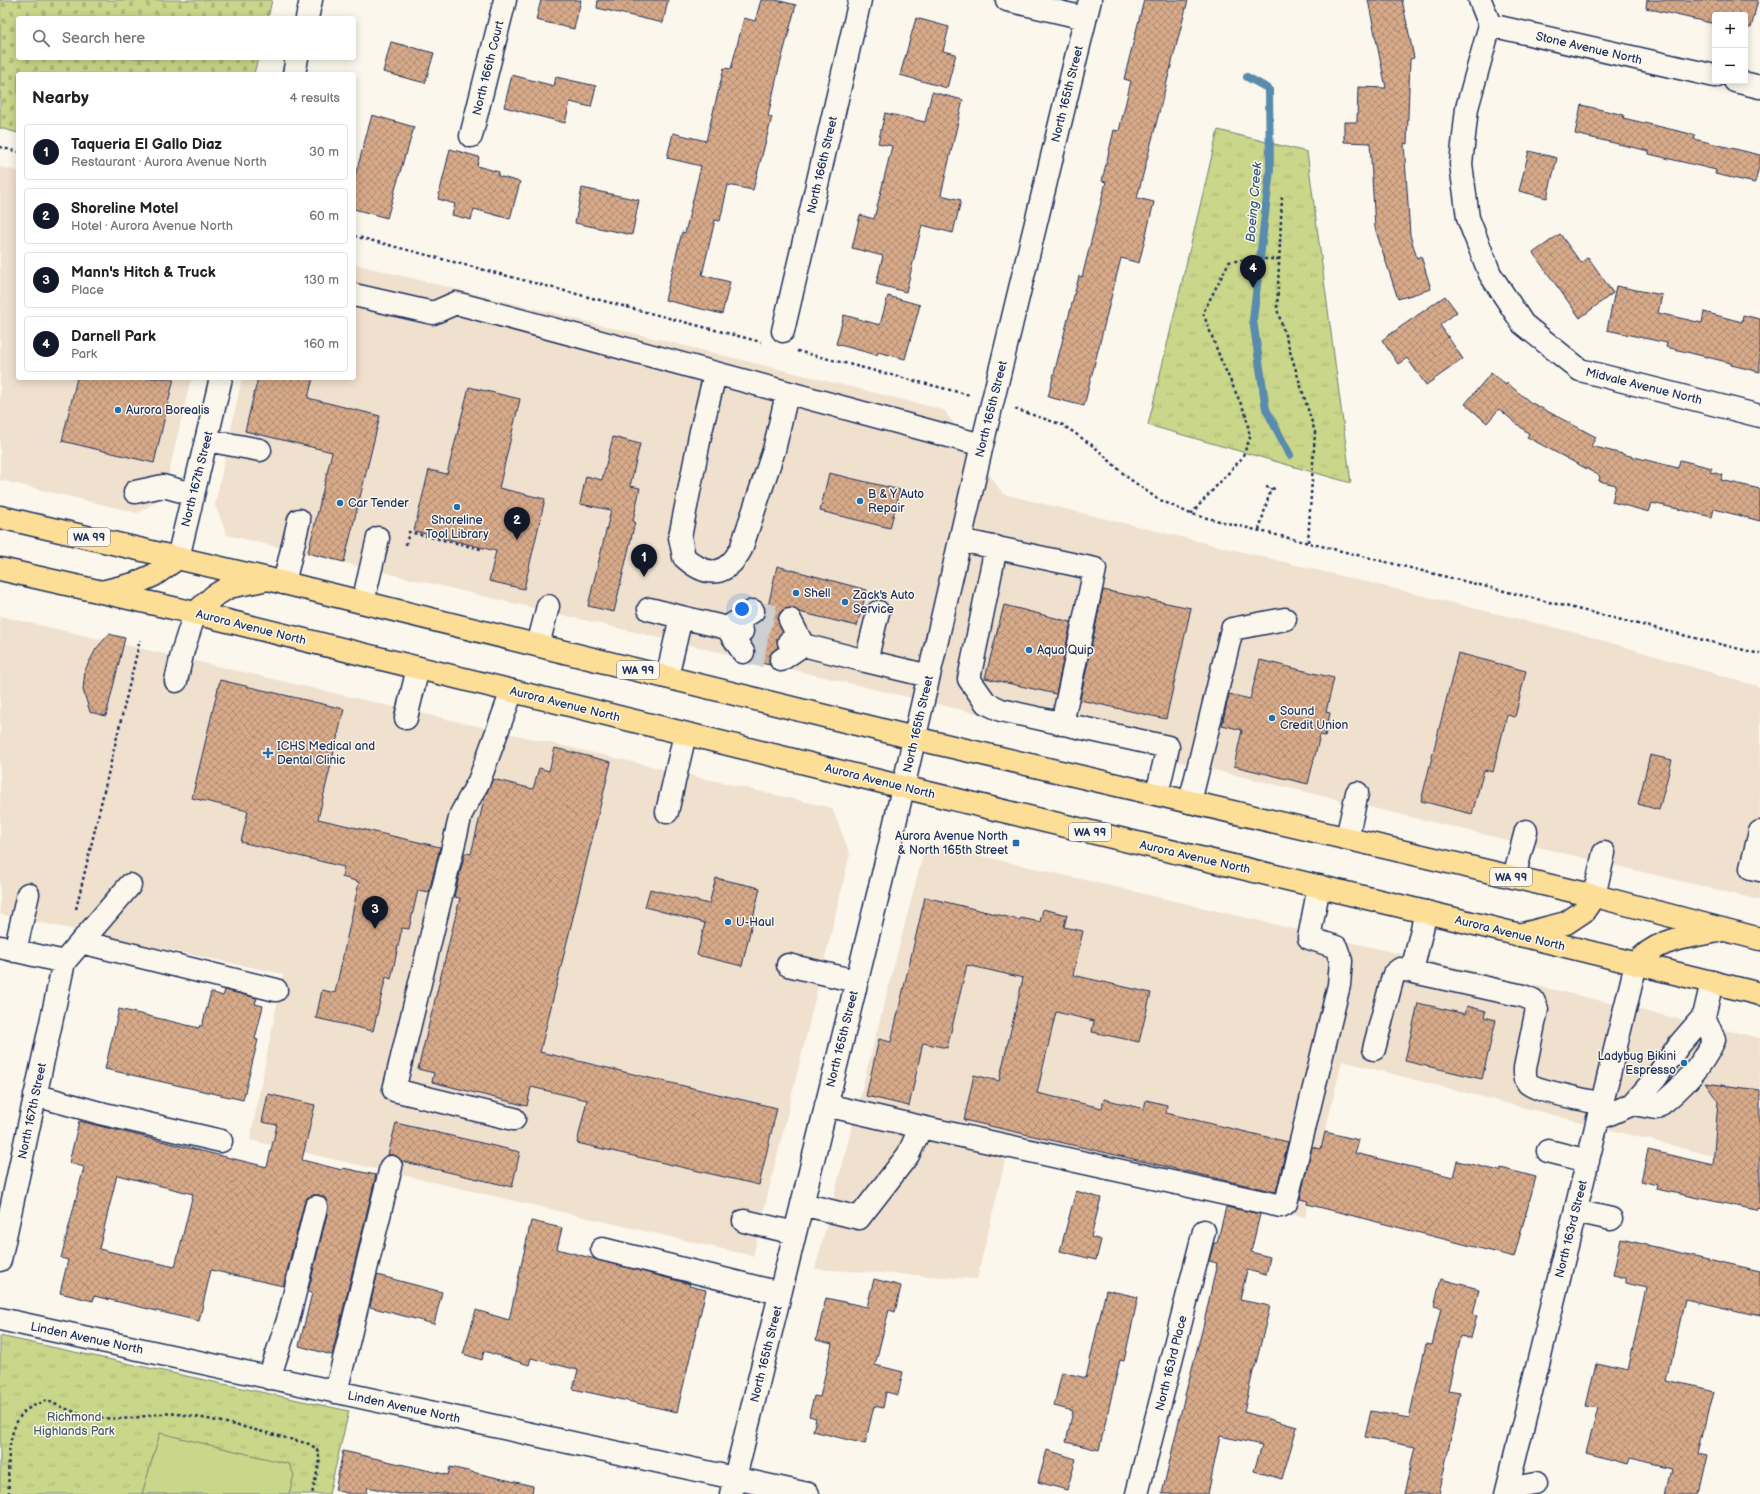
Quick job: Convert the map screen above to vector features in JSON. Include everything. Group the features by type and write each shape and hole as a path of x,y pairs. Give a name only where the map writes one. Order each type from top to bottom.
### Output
{"main road":[{"name":"WA 99","path":"0,517 363,602 914,738 1594,896 1760,939"},
{"path":"102,592 134,584 154,574 178,558"},
{"name":"Aurora Avenue North","path":"0,569 195,613 685,734 1319,886 1760,994"},
{"path":"195,613 214,596 229,587 276,581"},
{"path":"1519,935 1566,923 1584,911 1594,896"},
{"path":"1636,964 1644,954 1664,943 1722,930"}],"street":[{"path":"307,16 311,0"},
{"name":"North 166th Court","path":"471,136 505,0"},
{"name":"North 166th Street","path":"783,331 860,0"},
{"path":"1007,0 1087,9"},
{"path":"1480,0 1490,25"},
{"name":"North 165th Street","path":"734,1486 903,787 982,445 1087,9"},
{"name":"Stone Avenue North","path":"1490,25 1712,75"},
{"name":"Midvale Avenue North","path":"1490,25 1468,108 1461,164 1468,218 1490,274 1523,324 1580,370 1760,416"},
{"path":"294,72 298,60"},
{"path":"1748,84 1760,87"},
{"path":"356,295 433,313 456,303 787,394 982,445"},
{"path":"715,374 701,431 680,537 684,557 701,570 712,572 724,569 734,562 741,548 774,450 787,394"},
{"name":"North 167th Street","path":"178,558 192,494 221,380"},
{"path":"206,440 260,450"},
{"path":"135,492 163,486 192,494"},
{"path":"276,581 299,520"},
{"path":"363,602 378,538"},
{"path":"960,540 1095,569 1062,724"},
{"path":"996,547 969,679 986,702 1001,710 1168,747 1157,794"},
{"path":"538,645 548,606"},
{"path":"649,609 681,617 739,637 753,611"},
{"path":"866,661 878,612"},
{"path":"176,681 183,650 195,613"},
{"path":"667,677 681,617"},
{"path":"1190,802 1232,629 1285,619"},
{"path":"790,620 790,649 866,661 928,676"},
{"path":"406,718 418,668"},
{"path":"512,691 479,781 461,814 394,1090 514,1119"},
{"path":"668,812 685,734"},
{"path":"1347,838 1358,793"},
{"path":"1514,877 1526,831"},
{"path":"1760,832 1751,868 1760,870"},
{"path":"1594,896 1604,853"},
{"path":"28,894 7,949 64,962 130,885"},
{"path":"826,1105 1281,1206 1286,1203 1339,985 1341,961 1336,947 1309,938 1319,886"},
{"path":"1412,971 1426,912"},
{"path":"81,942 276,990"},
{"name":"North 167th Street","path":"0,1260 64,962"},
{"name":"North 163rd Street","path":"1507,1492 1636,964"},
{"path":"788,965 856,981"},
{"path":"1374,1049 1394,974 1400,969 1412,971 1523,996 1533,1000 1537,1010 1525,1068 1525,1076 1527,1082 1537,1088 1600,1111 1633,1104 1656,1108 1674,1095 1707,1056 1714,1040 1704,1016"},
{"path":"1633,1104 1655,1079 1704,1016 1712,982"},
{"path":"35,1095 100,1113 221,1141"},
{"path":"802,1204 859,1218 908,1155 921,1127"},
{"path":"1548,1151 1588,1161"},
{"path":"336,1392 391,1167"},
{"path":"269,1378 288,1320 316,1207"},
{"path":"1576,1211 1611,1219"},
{"path":"744,1221 795,1233"},
{"name":"North 163rd Place","path":"1137,1494 1204,1231"},
{"path":"602,1249 780,1293"},
{"name":"Linden Avenue North","path":"0,1319 336,1392 734,1486 808,1494"},
{"path":"1507,1492 1536,1484"}],"path":[{"path":"0,147 16,151"},
{"path":"1282,197 1277,309 1315,432 1308,542"},
{"path":"356,237 765,343"},
{"path":"1191,514 1242,458 1250,438 1246,415 1221,360 1203,313 1229,262 1248,259 1279,259"},
{"path":"795,350 974,397"},
{"path":"1010,407 1063,426 1096,448 1127,477 1156,498 1191,514 1760,654"},
{"path":"1266,487 1276,488"},
{"path":"1259,530 1271,488"},
{"path":"406,545 409,532 481,549"},
{"path":"75,916 140,640"},
{"path":"9,1494 9,1453 15,1424 23,1412 47,1400 62,1408 96,1418 131,1418 159,1413 176,1414 204,1418 309,1444 317,1449 320,1460 312,1494"}],"shaded area":[{"path":"0,167 16,171 16,380 191,380 163,497 138,513 0,480"},
{"path":"356,264 944,410 1003,494 1581,634 1760,687 1760,900 227,535 215,505 242,380 356,380"},
{"path":"0,616 832,808 850,854 753,1256 250,1140 283,974 0,914"},
{"path":"926,843 1760,1038 1760,1168 1342,1061 1305,1217 1008,1148 977,1279 815,1269"}],"green space":[{"path":"0,0 272,0 268,16 16,16 16,60 258,60 254,72 16,72 16,132 0,128"},
{"path":"1218,130 1307,152 1351,483 1148,425"},
{"name":"Richmond Highlands Park","path":"0,1336 349,1411 329,1494 0,1494"},
{"path":"160,1433 289,1464 294,1475 289,1494 142,1494"}],"building":[{"path":"541,0 581,0 574,29 536,20"},
{"path":"598,0 668,0 663,23 597,8"},
{"path":"761,0 776,0 796,5 778,72 768,116 772,117 753,190 728,185 720,221 715,220 702,275 730,282 722,314 665,300 682,232 685,233 701,166 667,158 673,133 706,141 724,68 731,69 744,18 755,21"},
{"path":"1144,0 1188,0 1137,198 1154,202 1139,263 1121,258 1084,406 1048,397 1079,276 1082,277 1106,182 1102,181 1114,130 1119,131 1131,81 1124,79"},
{"path":"1368,0 1402,0 1414,58 1410,59 1407,144 1404,143 1410,235 1417,258 1421,256 1431,289 1398,299 1375,228 1370,143 1344,142 1344,122 1357,122 1358,87 1386,88"},
{"path":"1647,0 1758,0 1751,28 1748,27 1748,12 1712,12 1712,23 1646,8"},
{"path":"916,18 949,27 943,51 956,54 947,88 900,75"},
{"path":"391,42 434,53 425,83 383,72"},
{"path":"512,75 554,86 556,77 596,86 591,107 570,102 565,123 504,107"},
{"path":"932,92 963,100 941,195 961,200 953,233 922,225 906,292 876,284 883,256 852,248 860,215 874,219 892,146 878,143 885,113 925,122"},
{"path":"1581,105 1624,115 1623,118 1695,135 1694,139 1760,155 1760,163 1755,183 1715,174 1716,170 1649,154 1649,151 1575,134"},
{"path":"372,115 414,127 387,218 356,210 356,173"},
{"path":"450,149 479,157 477,166 499,172 498,176 520,182 510,219 474,209 471,220 452,215 455,204 438,199"},
{"path":"1529,151 1557,158 1547,198 1519,191"},
{"path":"582,188 639,200 632,235 575,223"},
{"path":"1560,234 1581,263 1588,257 1613,293 1580,318 1533,253"},
{"path":"1616,286 1662,295 1658,313 1702,323 1704,312 1742,322 1743,315 1760,319 1760,372 1731,365 1731,363 1666,347 1667,343 1607,330"},
{"path":"888,296 920,305 905,359 878,352 877,355 836,344 844,315 880,325"},
{"path":"1445,296 1457,312 1440,325 1463,359 1426,385 1407,358 1398,364 1382,340"},
{"path":"1491,373 1506,385 1507,383 1530,402 1596,437 1591,446 1678,468 1680,460 1712,468 1710,472 1723,475 1721,480 1760,489 1760,521 1714,509 1712,517 1652,503 1649,512 1612,502 1616,485 1599,481 1600,476 1527,437 1529,434 1499,409 1487,423 1465,404"},
{"name":"Aurora Borealis","path":"77,380 174,380 154,463 62,441"},
{"name":"Car Tender","path":"258,380 312,380 308,398 380,416 344,562 308,553 332,452 245,431"},
{"path":"469,387 520,399 499,488 545,499 524,589 489,581 496,551 414,531 429,470 447,474"},
{"path":"613,437 640,444 630,486 640,488 633,521 635,522 614,612 588,606 611,510 580,504 586,476 602,480"},
{"name":"B & Y Auto Repair","path":"829,473 900,490 890,528 820,511"},
{"path":"777,566 867,590 857,626 799,612 791,608 785,609 780,613 778,619 782,632 777,639 778,647 770,655 770,665 751,661 755,652 750,640 754,634 753,626 760,621 764,616 765,611 767,611"},
{"path":"1103,590 1191,608 1166,719 1080,700"},
{"name":"Aqua Quip","path":"1004,605 1071,622 1056,694 985,678"},
{"path":"109,634 125,638 106,716 90,712 83,690 85,670 96,649"},
{"path":"1458,653 1526,671 1515,717 1507,715 1493,772 1484,770 1472,814 1421,801"},
{"name":"Sound Credit Union","path":"1260,660 1334,678 1326,712 1330,713 1325,736 1320,735 1308,784 1234,766 1242,730 1222,725 1229,694 1250,699"},
{"path":"220,680 344,709 318,819 440,847 429,892 418,890 409,929 402,928 391,979 386,977 373,1031 316,1018 322,990 335,993 359,882 342,877 344,867 241,842 248,811 192,798"},
{"path":"555,748 611,762 540,1052 777,1108 759,1185 577,1143 587,1100 531,1087 527,1106 432,1082 434,1073 418,1069 460,898 454,897 465,853 471,854 485,796 493,779 533,789 539,768 549,771"},
{"path":"1650,755 1672,760 1659,810 1638,804"},
{"name":"U-Haul","path":"716,878 760,888 742,966 697,955 705,923 645,907 650,889 709,904"},
{"path":"925,897 1020,920 1021,918 1040,922 1043,909 1067,915 1064,927 1083,931 1073,975 1151,993 1139,1042 1092,1032 1094,1021 1056,1012 1037,1093 1102,1108 1104,1099 1144,1109 1146,1100 1167,1105 1166,1113 1288,1142 1276,1192 964,1120 974,1075 999,1081 1023,978 967,965 947,1048 923,1043 909,1106 866,1096 879,1039 891,1042"},
{"path":"225,990 257,998 255,1004 263,1006 255,1039 258,1040 243,1100 105,1069 119,1009 199,1028 200,1025 202,1026 211,992 223,996"},
{"path":"1418,1003 1465,1014 1467,1006 1486,1011 1484,1017 1496,1020 1482,1079 1405,1061"},
{"path":"1705,1083 1760,1090 1760,1208 1757,1207 1756,1210 1656,1189 1657,1185 1641,1181 1648,1150 1713,1165 1718,1101"},
{"path":"268,1094 315,1105 302,1160 342,1170 343,1168 376,1175 332,1355 299,1346 312,1293 308,1292 328,1210 328,1204 325,1198 319,1195 313,1195 307,1198 304,1204 283,1286 211,1270 199,1321 94,1296 93,1301 60,1293 68,1260 61,1258 84,1167 69,1163 79,1121 267,1167 277,1125 262,1122","holes":["117,1175 193,1194 175,1267 99,1249"]},
{"path":"396,1123 520,1152 512,1187 401,1161 394,1155 388,1155"},
{"path":"1325,1132 1359,1140 1355,1153 1453,1177 1457,1161 1500,1171 1501,1168 1536,1177 1514,1257 1307,1204 1308,1201 1300,1199 1312,1147 1321,1149"},
{"path":"1076,1191 1101,1198 1091,1237 1101,1240 1096,1260 1060,1251"},
{"path":"1226,1207 1260,1214 1251,1252 1270,1257 1266,1275 1247,1270 1240,1300 1270,1306 1244,1412 1297,1427 1282,1479 1254,1471 1262,1445 1220,1436 1208,1494 1162,1494 1185,1395 1203,1327 1217,1263 1209,1261 1214,1243 1217,1243"},
{"path":"531,1221 562,1228 557,1249 690,1284 689,1286 706,1290 677,1412 573,1389 578,1370 531,1358 529,1365 484,1351 482,1360 463,1354 476,1310 509,1320"},
{"path":"1621,1239 1760,1271 1760,1316 1685,1299 1667,1380 1714,1391 1699,1452 1708,1454 1699,1494 1666,1494 1672,1468 1627,1458 1625,1464 1586,1453 1598,1408 1586,1406 1596,1363 1628,1370 1646,1288 1626,1283 1626,1278 1613,1275"},
{"path":"377,1275 442,1292 434,1324 370,1307"},
{"path":"874,1279 901,1286 895,1312 889,1310 875,1365 903,1372 898,1395 886,1392 883,1408 874,1406 865,1444 813,1431 816,1418 809,1416 814,1396 820,1397 832,1344 816,1340 826,1298 867,1307"},
{"path":"1441,1279 1479,1289 1473,1315 1477,1316 1471,1338 1460,1336 1448,1391 1460,1393 1439,1494 1404,1494 1415,1447 1365,1437 1371,1411 1409,1418 1426,1344 1432,1345 1441,1308 1434,1306"},
{"path":"1106,1290 1138,1297 1124,1361 1120,1360 1099,1450 1066,1442 1073,1411 1054,1406 1062,1372 1086,1378"},
{"path":"1047,1450 1076,1459 1067,1490 1038,1482"},
{"path":"343,1451 448,1475 450,1467 533,1486 532,1494 398,1494 368,1487 366,1494 350,1494 335,1490"}],"waterway":[{"name":"Boeing Creek","path":"1247,77 1269,89 1270,170 1253,320 1266,409 1290,455"}],"tunnel":[{"path":"753,611 790,620"},
{"path":"747,632 785,641"},
{"path":"743,652 781,660"}],"place":[{"name":"Darnell Park","path":"1253,288"},
{"name":"Aurora Borealis","path":"118,410"},
{"name":"B & Y Auto Repair","path":"860,501"},
{"name":"Car Tender","path":"340,503"},
{"name":"Shoreline Tool Library","path":"457,507"},
{"name":"Shoreline Motel","path":"517,540"},
{"name":"Taqueria El Gallo Diaz","path":"644,577"},
{"name":"Shell","path":"796,593"},
{"name":"Zack's Auto Service","path":"845,602"},
{"name":"Aqua Quip","path":"1029,650"},
{"name":"Sound Credit Union","path":"1272,718"},
{"name":"ICHS Medical and Dental Clinic","path":"268,753"},
{"name":"Aurora Avenue North & North 165th Street","path":"1016,843"},
{"name":"U-Haul","path":"728,922"},
{"name":"Mann's Hitch & Truck","path":"375,929"},
{"name":"Ladybug Bikini Espresso","path":"1684,1063"}]}
